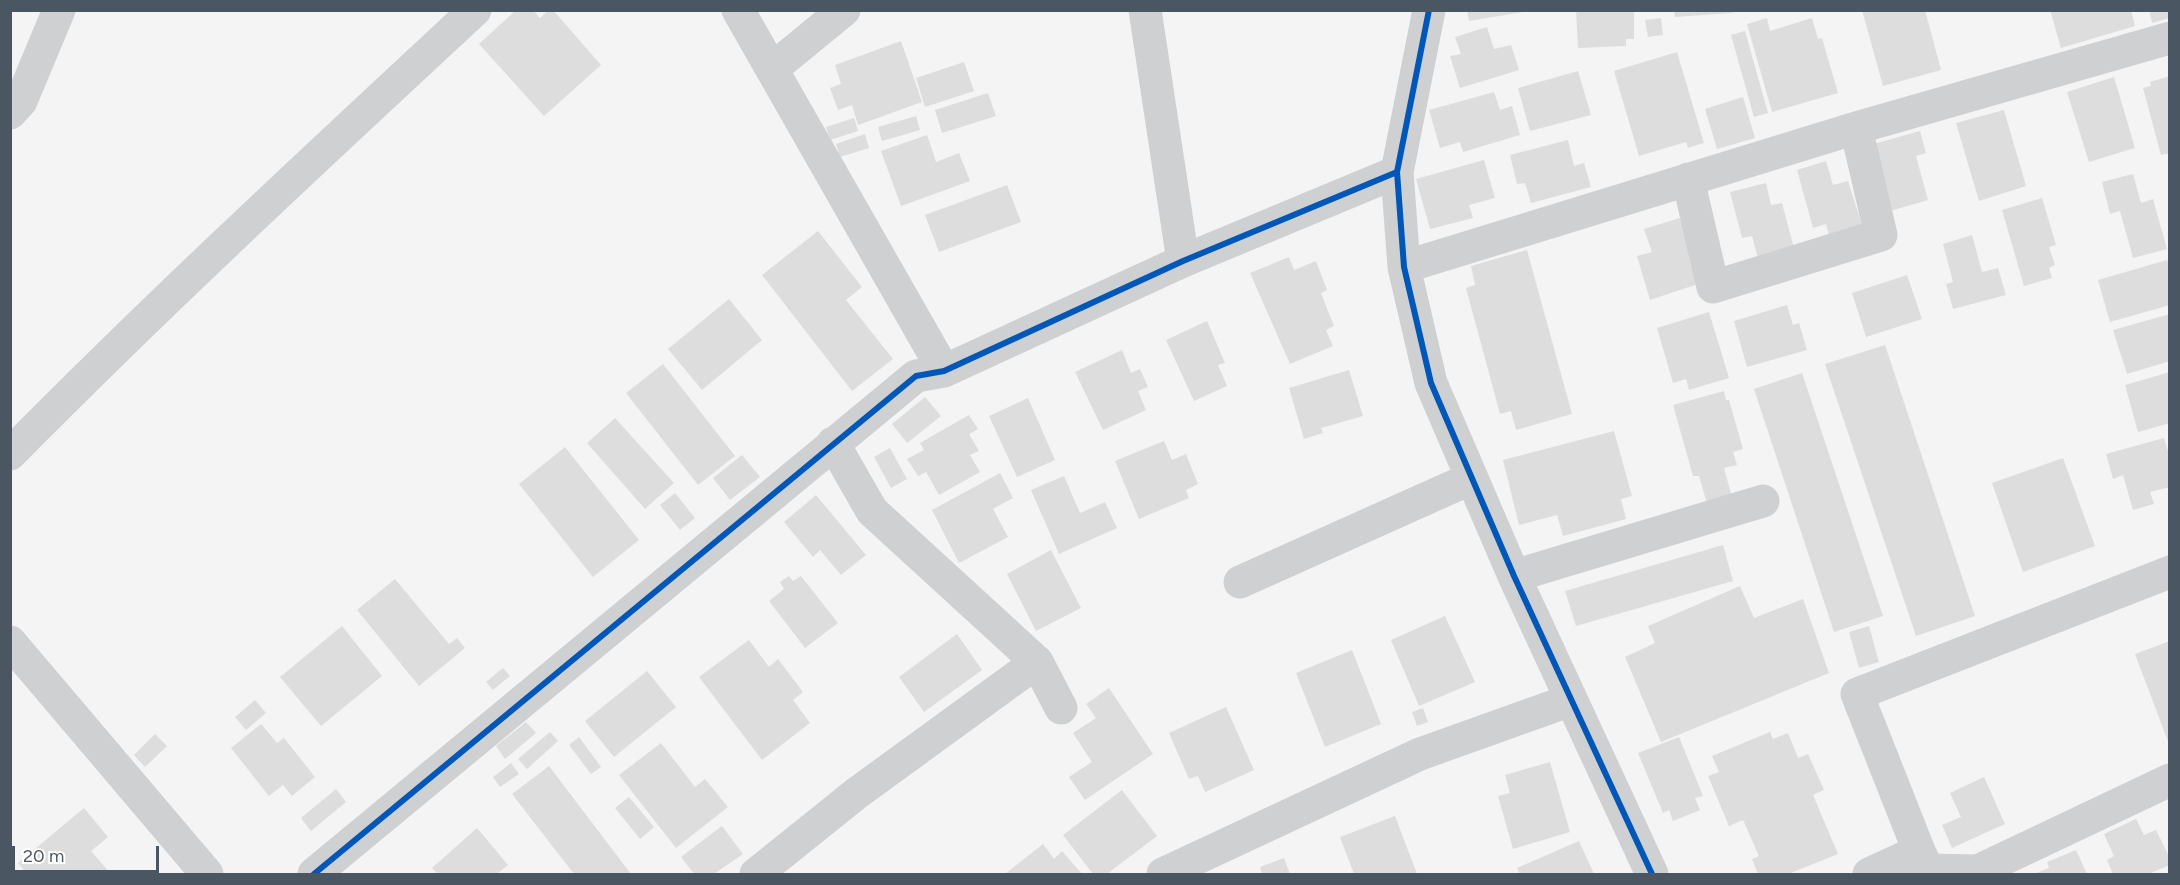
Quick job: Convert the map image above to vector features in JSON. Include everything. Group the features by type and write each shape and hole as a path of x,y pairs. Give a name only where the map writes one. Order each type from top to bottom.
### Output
{"street":[{"path":"10,113 21,101 58,10"},
{"path":"10,454 96,366 288,183 475,10"},
{"path":"738,10 944,371"},
{"path":"772,69 843,10"},
{"path":"1144,10 1183,261"},
{"path":"1429,10 1397,172 1404,267 1431,383 1514,576 1653,874"},
{"path":"1404,267 1856,128 2169,38"},
{"path":"1688,179 1713,286 1881,235 1856,128"},
{"path":"314,874 833,442 916,376 944,371 1183,261 1397,172"},
{"path":"833,442 872,511 1037,662 1061,708"},
{"path":"1240,582 1472,478"},
{"path":"1514,576 1763,501"},
{"path":"2169,572 1857,694 1928,870 1978,871 2169,780"},
{"path":"10,642 207,874"},
{"path":"756,874 857,793 1037,662"},
{"path":"1163,874 1420,754 1571,700"},
{"path":"1869,874 1919,851"}],"building":[{"path":"516,10 533,10 540,18 549,10 553,10 601,65 544,116 479,44"},
{"path":"1467,10 1523,10 1523,12 1469,21"},
{"path":"1576,10 1634,10 1634,39 1626,39 1626,46 1578,48"},
{"path":"1674,10 1732,10 1732,13 1675,17"},
{"path":"1862,10 1925,10 1941,70 1883,86"},
{"path":"2050,10 2131,10 2135,26 2061,48"},
{"path":"2149,10 2170,10 2170,18 2152,23"},
{"path":"1661,18 1663,35 1648,37 1645,20"},
{"path":"1767,18 1770,31 1812,18 1818,39 1822,38 1838,93 1772,112 1747,24"},
{"path":"1487,27 1494,49 1511,45 1519,70 1460,88 1450,56 1461,54 1455,37"},
{"path":"1745,31 1768,113 1754,117 1731,35"},
{"path":"901,41 922,102 858,125 852,105 838,110 830,88 841,84 835,65"},
{"path":"1677,52 1704,143 1688,148 1686,142 1639,156 1614,71"},
{"path":"964,62 974,91 925,107 916,78"},
{"path":"1578,71 1591,115 1530,131 1518,88"},
{"path":"2170,76 2170,153 2161,155 2143,88 2151,86 2150,82"},
{"path":"2114,77 2135,148 2089,162 2067,92"},
{"path":"1494,92 1500,110 1512,106 1520,135 1463,152 1460,142 1440,148 1429,110"},
{"path":"988,93 996,116 942,133 935,110"},
{"path":"1743,97 1755,138 1717,149 1705,109"},
{"path":"2004,110 2026,186 1979,201 1956,123"},
{"path":"916,116 920,130 882,141 878,127"},
{"path":"854,118 858,131 830,140 826,127"},
{"path":"1920,131 1926,153 1916,156 1928,200 1890,211 1870,145"},
{"path":"865,134 869,148 840,157 836,144"},
{"path":"927,135 936,162 959,153 970,181 901,206 881,151"},
{"path":"1568,140 1574,166 1584,163 1591,187 1531,203 1525,183 1517,184 1510,155"},
{"path":"1484,160 1495,198 1469,205 1473,218 1430,229 1416,179"},
{"path":"1826,161 1833,185 1848,181 1862,225 1829,235 1826,224 1813,228 1797,170"},
{"path":"2133,174 2141,203 2153,199 2167,249 2133,258 2120,211 2110,214 2102,182"},
{"path":"1766,183 1771,205 1782,203 1794,248 1758,258 1752,236 1742,238 1730,192"},
{"path":"1007,185 1021,222 939,252 925,215"},
{"path":"2042,198 2056,245 2049,247 2055,265 2049,268 2052,278 2024,286 2002,210"},
{"path":"1680,218 1701,283 1650,300 1637,256 1652,252 1644,229"},
{"path":"818,231 862,287 846,300 893,359 852,391 762,275"},
{"path":"1972,235 1982,272 1998,268 2006,295 1953,309 1946,284 1953,282 1943,244"},
{"path":"1527,250 1572,414 1516,430 1511,411 1500,414 1466,288 1475,285 1471,266"},
{"path":"1289,257 1294,270 1316,261 1327,290 1321,293 1334,326 1326,330 1333,346 1290,364 1250,273"},
{"path":"2167,260 2170,269 2170,305 2110,322 2098,280"},
{"path":"1907,275 1922,319 1866,337 1852,293"},
{"path":"729,299 762,340 702,390 668,349"},
{"path":"1787,305 1793,325 1799,323 1807,350 1747,367 1734,321"},
{"path":"1709,312 1729,378 1689,390 1686,379 1673,383 1657,328"},
{"path":"2170,314 2170,361 2127,374 2113,330"},
{"path":"1207,321 1225,363 1218,365 1227,386 1194,401 1166,340"},
{"path":"1885,345 1975,616 1916,636 1825,364"},
{"path":"1122,350 1131,373 1140,369 1148,387 1138,391 1146,410 1103,430 1075,372"},
{"path":"663,364 735,456 698,485 626,393"},
{"path":"1349,370 1363,416 1321,428 1323,433 1304,439 1289,388"},
{"path":"2170,372 2170,423 2138,432 2125,385"},
{"path":"1802,373 1883,616 1834,632 1754,389"},
{"path":"1724,391 1726,400 1729,400 1743,449 1733,452 1737,465 1724,468 1732,497 1707,504 1699,476 1693,476 1673,405"},
{"path":"925,397 941,416 907,443 892,424"},
{"path":"1028,398 1055,460 1017,477 989,416"},
{"path":"969,415 978,429 969,434 979,451 970,455 980,472 939,495 926,472 918,476 907,459 924,450 920,443"},
{"path":"615,418 674,483 645,509 587,443"},
{"path":"1614,431 1632,496 1621,499 1626,519 1563,536 1557,515 1519,525 1503,460"},
{"path":"2164,438 2170,458 2170,487 2150,492 2154,504 2133,510 2123,475 2113,479 2106,454"},
{"path":"1164,441 1172,460 1186,454 1198,484 1186,490 1189,498 1139,519 1115,461"},
{"path":"565,447 639,540 593,577 519,484"},
{"path":"890,448 907,479 891,488 874,457"},
{"path":"742,455 760,477 730,500 713,478"},
{"path":"2063,458 2095,546 2023,572 1992,483"},
{"path":"1000,473 1013,498 993,509 1008,537 959,563 932,510"},
{"path":"1064,476 1080,513 1105,502 1117,528 1059,554 1031,490"},
{"path":"675,493 695,518 680,530 660,505"},
{"path":"816,495 866,555 841,575 820,550 813,557 784,522"},
{"path":"1723,545 1733,581 1576,626 1565,591"},
{"path":"1051,550 1081,608 1036,631 1007,574"},
{"path":"789,576 793,581 801,576 838,623 805,648 769,601 784,589 780,582"},
{"path":"395,579 449,644 457,638 465,648 419,686 357,610"},
{"path":"1740,586 1754,618 1803,599 1829,673 1661,742 1625,657 1655,643 1648,626"},
{"path":"1445,616 1475,682 1419,706 1391,640"},
{"path":"342,626 382,676 321,726 280,677"},
{"path":"1869,626 1879,662 1859,668 1849,632"},
{"path":"957,634 982,670 924,712 899,677"},
{"path":"749,640 769,667 778,659 803,692 793,700 810,723 762,760 699,677"},
{"path":"2170,641 2170,744 2169,744 2135,654"},
{"path":"1352,650 1381,724 1325,747 1296,673"},
{"path":"503,668 510,676 493,690 486,682"},
{"path":"647,671 676,707 614,757 585,721"},
{"path":"1109,688 1153,754 1085,800 1069,777 1092,762 1073,733 1096,718 1086,704"},
{"path":"255,700 266,713 246,730 235,717"},
{"path":"1226,707 1254,770 1205,792 1198,776 1189,779 1169,733"},
{"path":"1423,708 1428,722 1417,726 1412,712"},
{"path":"526,722 536,733 505,759 496,746"},
{"path":"261,724 277,743 284,738 315,777 292,796 283,785 269,796 231,748"},
{"path":"550,732 558,741 527,769 518,759"},
{"path":"1770,732 1773,739 1788,733 1798,758 1808,754 1824,790 1813,795 1838,854 1788,874 1758,874 1752,859 1759,856 1743,820 1729,826 1708,776 1719,772 1712,756"},
{"path":"155,734 167,746 145,767 134,755"},
{"path":"579,737 601,767 591,774 569,745"},
{"path":"1679,737 1703,796 1695,798 1700,810 1673,821 1669,810 1663,813 1638,753"},
{"path":"661,743 695,787 705,779 728,807 676,848 619,775"},
{"path":"1550,762 1570,832 1513,849 1498,796 1510,793 1505,775"},
{"path":"511,763 519,774 500,787 493,777"},
{"path":"549,766 631,874 574,874 512,794"},
{"path":"1984,777 2005,824 1952,848 1942,825 1961,817 1950,793"},
{"path":"336,789 346,802 311,831 301,818"},
{"path":"1122,790 1157,836 1107,874 1093,874 1063,835"},
{"path":"629,797 654,827 640,839 615,808"},
{"path":"84,808 108,837 91,851 111,874 27,874 18,863"},
{"path":"1395,816 1417,874 1354,874 1340,837"},
{"path":"2136,819 2144,835 2156,830 2170,858 2170,865 2148,874 2113,874 2107,860 2114,856 2104,834"},
{"path":"722,826 743,854 714,874 694,874 681,857"},
{"path":"477,828 508,865 497,874 438,874 432,868"},
{"path":"1579,841 1594,874 1520,874 1517,868"},
{"path":"1043,844 1054,859 1062,851 1082,874 1005,874"},
{"path":"2076,850 2087,874 2034,874 2049,868 2047,862"},
{"path":"1284,858 1290,874 1262,874 1260,867"}],"cycle path":[{"path":"1429,10 1397,172 1404,267 1431,383 1514,576 1652,874"},
{"path":"314,874 916,376 944,371 1183,261 1397,172"}]}
